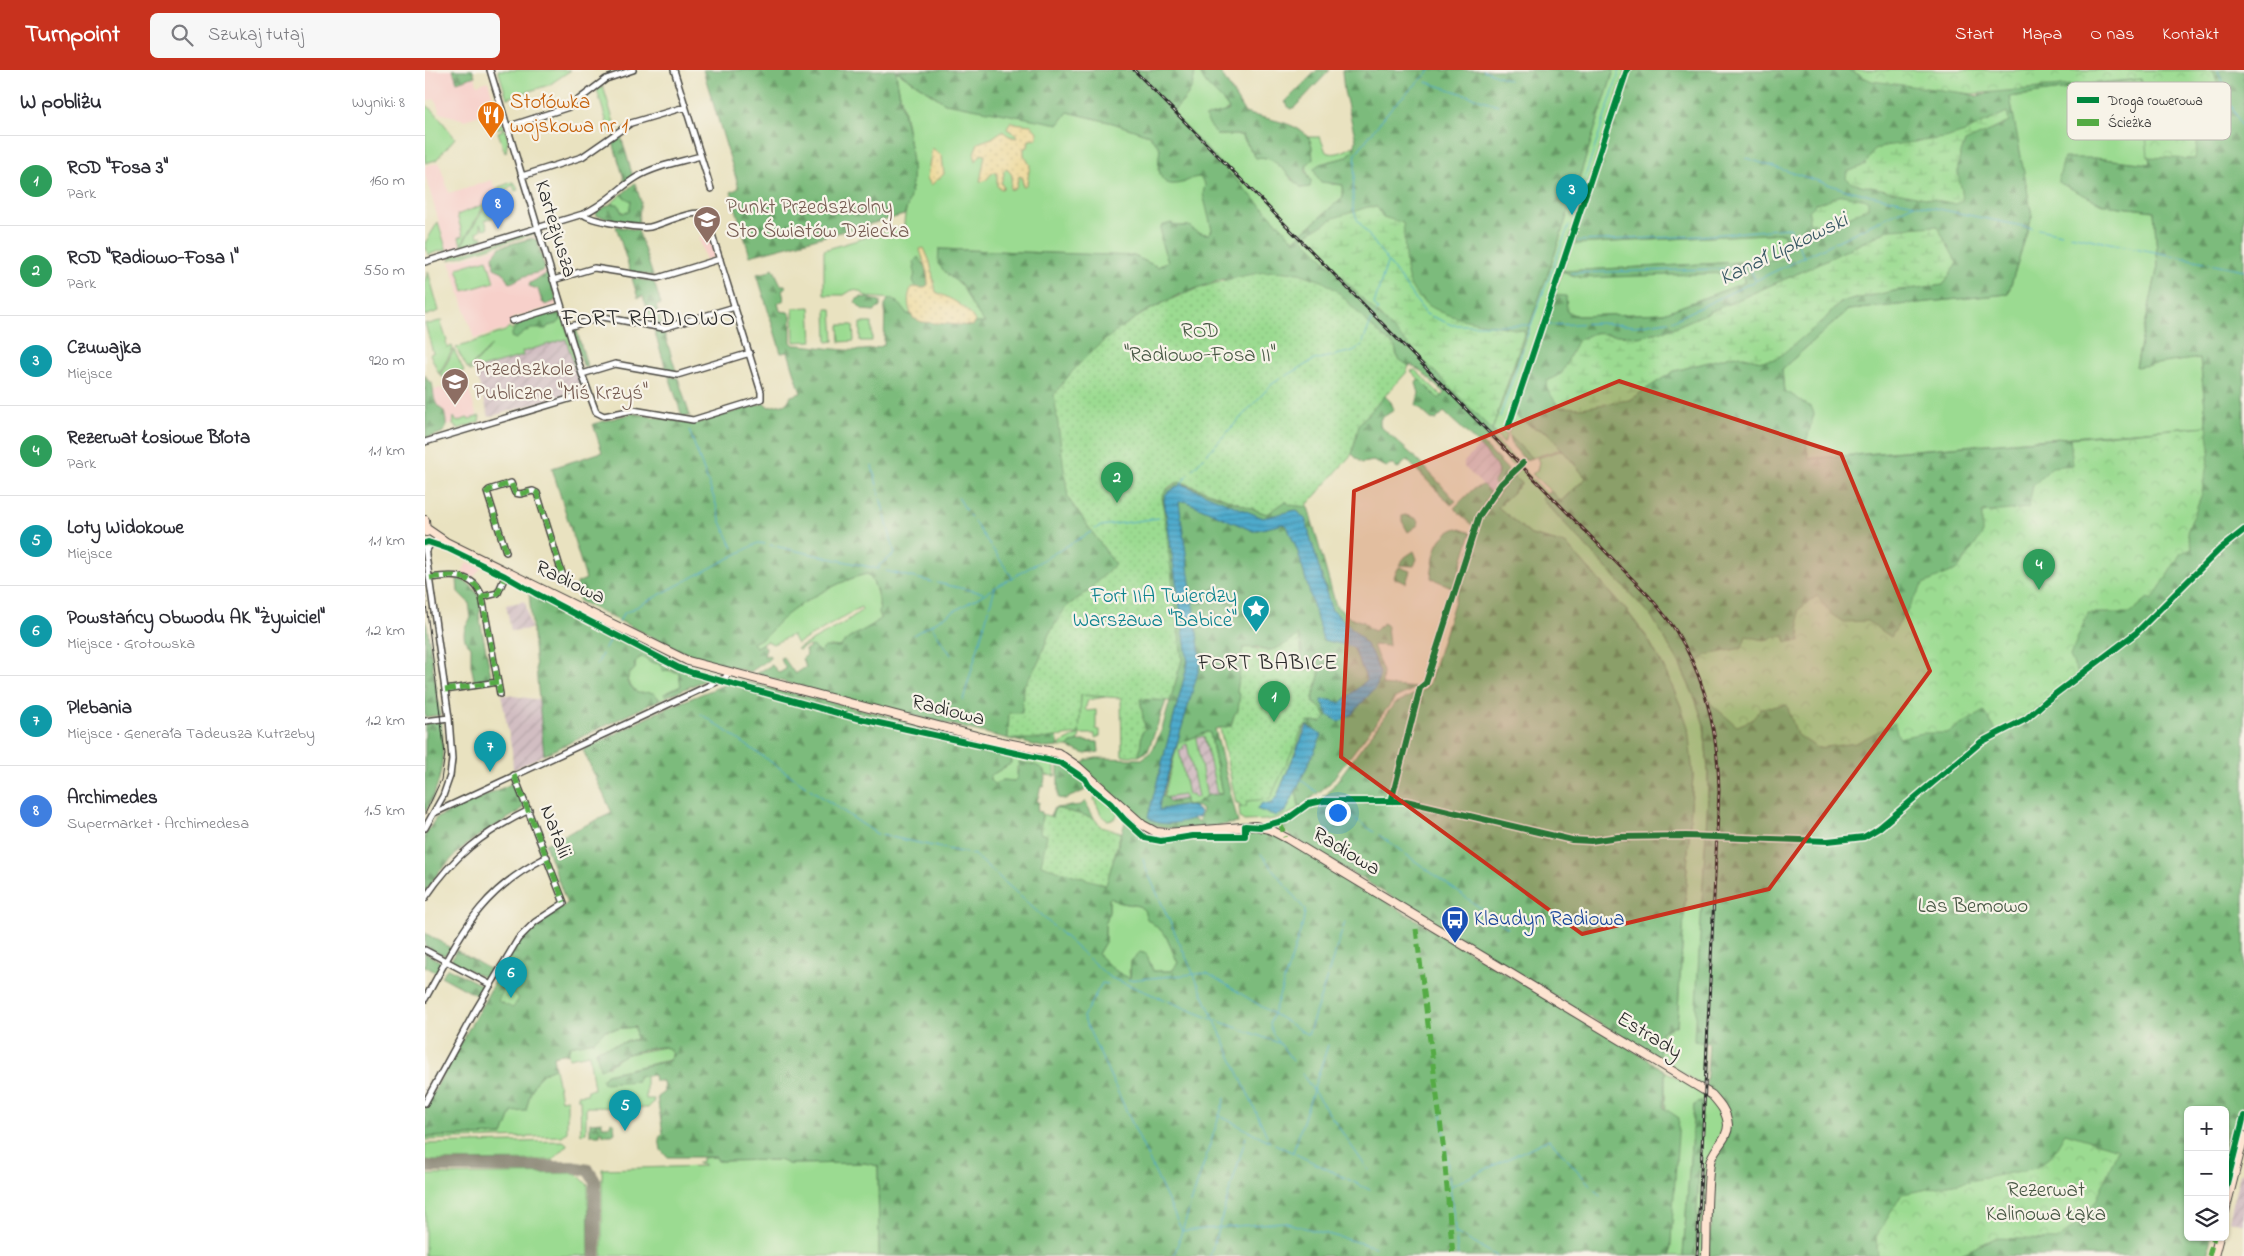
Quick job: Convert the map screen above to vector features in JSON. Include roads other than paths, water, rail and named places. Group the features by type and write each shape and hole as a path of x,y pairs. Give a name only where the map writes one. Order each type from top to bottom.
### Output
{"main road":[{"path":"425,520 426,533"},
{"name":"Radiowa","path":"426,533 437,540 446,542"},
{"name":"Radiowa","path":"426,533 688,661 976,736 1058,753 1077,766 1152,831 1166,834 1250,826 1269,829 1421,918"},
{"name":"Estrady","path":"1421,918 1705,1090 1721,1105 1726,1115 1728,1127 1725,1136 1710,1161 1706,1256"},
{"path":"2229,1196 2244,1136"},
{"path":"2214,1256 2218,1241"}],"street":[{"name":"Kartezjusza","path":"490,70 561,306 596,412 604,416 633,410 687,419 699,419 758,401 761,399 761,392 749,353"},
{"path":"507,127 569,107 606,79 633,70"},
{"path":"674,70 711,189"},
{"path":"522,176 583,157 631,123 685,107"},
{"path":"425,262 583,214 606,202 637,177 700,156"},
{"path":"583,214 593,220 643,228 696,212 705,215 749,353 677,374 615,364 583,374"},
{"path":"553,280 593,268 657,278 720,259"},
{"path":"512,321 561,306"},
{"path":"568,327 603,318 663,328 735,307"},
{"path":"425,442 589,393"},
{"path":"506,552 487,492 511,483 515,493 537,492 565,583"},
{"path":"425,828 443,796 450,776 452,759 449,718 425,549 437,540"},
{"path":"482,597 497,593 507,572"},
{"path":"430,578 453,575 461,576 477,588 482,597 500,694"},
{"path":"434,813 725,678 729,672"},
{"path":"445,690 498,682"},
{"path":"425,721 449,718"},
{"name":"Natalii","path":"491,985 511,949 526,930 564,902 515,775"},
{"path":"443,796 452,803 459,802"},
{"path":"425,898 440,875 460,854 483,836 529,810"},
{"path":"425,999 475,912 492,893 524,868 547,857"},
{"path":"425,950 491,985 425,1104"}],"water":[{"path":"1181,484 1263,518 1296,510 1305,519 1331,609 1360,636 1371,652 1380,673 1377,686 1352,714 1339,722 1329,716 1321,700 1341,703 1367,680 1353,647 1323,640 1298,552 1287,526 1283,524 1253,531 1185,501 1179,502 1201,662 1159,810 1191,806 1200,812 1199,817 1166,824 1159,823 1148,817 1188,663 1164,499 1166,494"},
{"path":"1307,726 1322,735 1286,811 1276,816 1256,809 1262,803 1271,804 1277,796"}],"waterway":[{"name":"Kanał Lipkowski","path":"1431,70 1392,107 1356,153 1353,208 1357,219 1426,314 1452,325 1532,325"},
{"path":"1483,70 1509,80"},
{"path":"1573,214 1620,70"},
{"path":"2218,70 2222,82"},
{"path":"1426,82 1498,105"},
{"path":"2231,105 2244,130"},
{"path":"1746,158 1846,190 2032,228"},
{"name":"Kanał Lipkowski","path":"1548,325 1601,323 1635,326 1674,320 1914,204"},
{"path":"1500,417 1531,325 1569,225"},
{"path":"1578,241 1698,236 1790,228 1804,257"},
{"name":"Kanał Lipkowski","path":"2038,229 2061,234"},
{"name":"Kanał Lipkowski","path":"2070,235 2244,270"},
{"path":"1376,313 1378,310 1374,304 1387,263"},
{"path":"1571,273 1750,268 1755,280"},
{"path":"1363,342 1373,316"},
{"path":"1286,376 1314,360 1353,351 1362,345"},
{"path":"1193,469 1271,385 1281,378"},
{"path":"689,430 721,522 733,548"},
{"path":"770,545 879,569 879,565 895,554 872,466"},
{"path":"1181,484 1188,474"},
{"path":"958,497 966,510"},
{"path":"1095,529 1101,526 1159,518"},
{"path":"974,522 1012,577"},
{"path":"913,635 1091,532"},
{"path":"619,622 623,614 758,543 765,544"},
{"path":"886,571 932,582"},
{"path":"937,583 983,593"},
{"path":"963,700 995,588"},
{"path":"931,625 951,655"},
{"path":"605,649 612,635"},
{"path":"597,665 602,654"},
{"path":"701,714 806,786"},
{"path":"1301,780 1317,792"},
{"path":"810,789 877,834 975,855 1109,977 1207,1017 1279,1043"},
{"path":"1323,796 1327,799"},
{"path":"1332,803 1374,832"},
{"path":"1379,835 1508,928"},
{"path":"1261,854 1305,910 1303,923 1270,1024 1273,1034 1293,1061"},
{"path":"1143,859 1267,1136"},
{"path":"1128,980 1207,973 1308,1035 1345,922"},
{"path":"1108,984 1102,983 1083,1017 1182,1231 1283,1222 1375,1247"},
{"path":"1293,1152 1328,1045"},
{"path":"1302,1074 1368,1170"},
{"path":"1174,1256 1225,1098"},
{"path":"1441,1106 1458,1256"},
{"path":"1220,1116 1271,1142"},
{"path":"1210,1256 1246,1137"},
{"path":"1451,1186 1549,1139 1600,1196"},
{"path":"1275,1144 1370,1190"},
{"path":"1456,1233 1497,1256"}],"tram line":[{"path":"425,596 445,754 441,780 425,814"}],"railway":[{"path":"1134,70 1648,595 1670,622 1687,650 1696,669 1709,708 1716,749 1719,791 1697,1256"}],"place":[{"name":"Stołówka wojskowa nr 1","path":"491,139"},
{"name":"Czuwajka","path":"1572,215"},
{"name":"Archimedes","path":"498,229"},
{"name":"Punkt Przedszkolny Sto Światów Dziecka","path":"707,244"},
{"name":"Przedszkole Publiczne \"Miś Krzyś\"","path":"455,406"},
{"name":"ROD \"Radiowo-Fosa I\"","path":"1117,503"},
{"name":"Rezerwat Łosiowe Błota","path":"2039,590"},
{"name":"Fort IIA Twierdzy Warszawa \"Babice\"","path":"1256,633"},
{"name":"ROD \"Fosa 3\"","path":"1274,722"},
{"name":"Plebania","path":"490,772"},
{"name":"Klaudyn Radiowa","path":"1455,944"},
{"name":"Powstańcy Obwodu AK \"Żywiciel\"","path":"511,998"},
{"name":"Loty Widokowe","path":"625,1131"}],"district":[{"name":"FORT RADIOWO","path":"649,319"},
{"name":"FORT BABICE","path":"1268,664"}],"park label":[{"name":"ROD \"Radiowo-Fosa II\"","path":"1200,344"},
{"name":"Las Bemowo","path":"1973,907"},
{"name":"Rezerwat Kalinowa Łąka","path":"2046,1203"}]}
